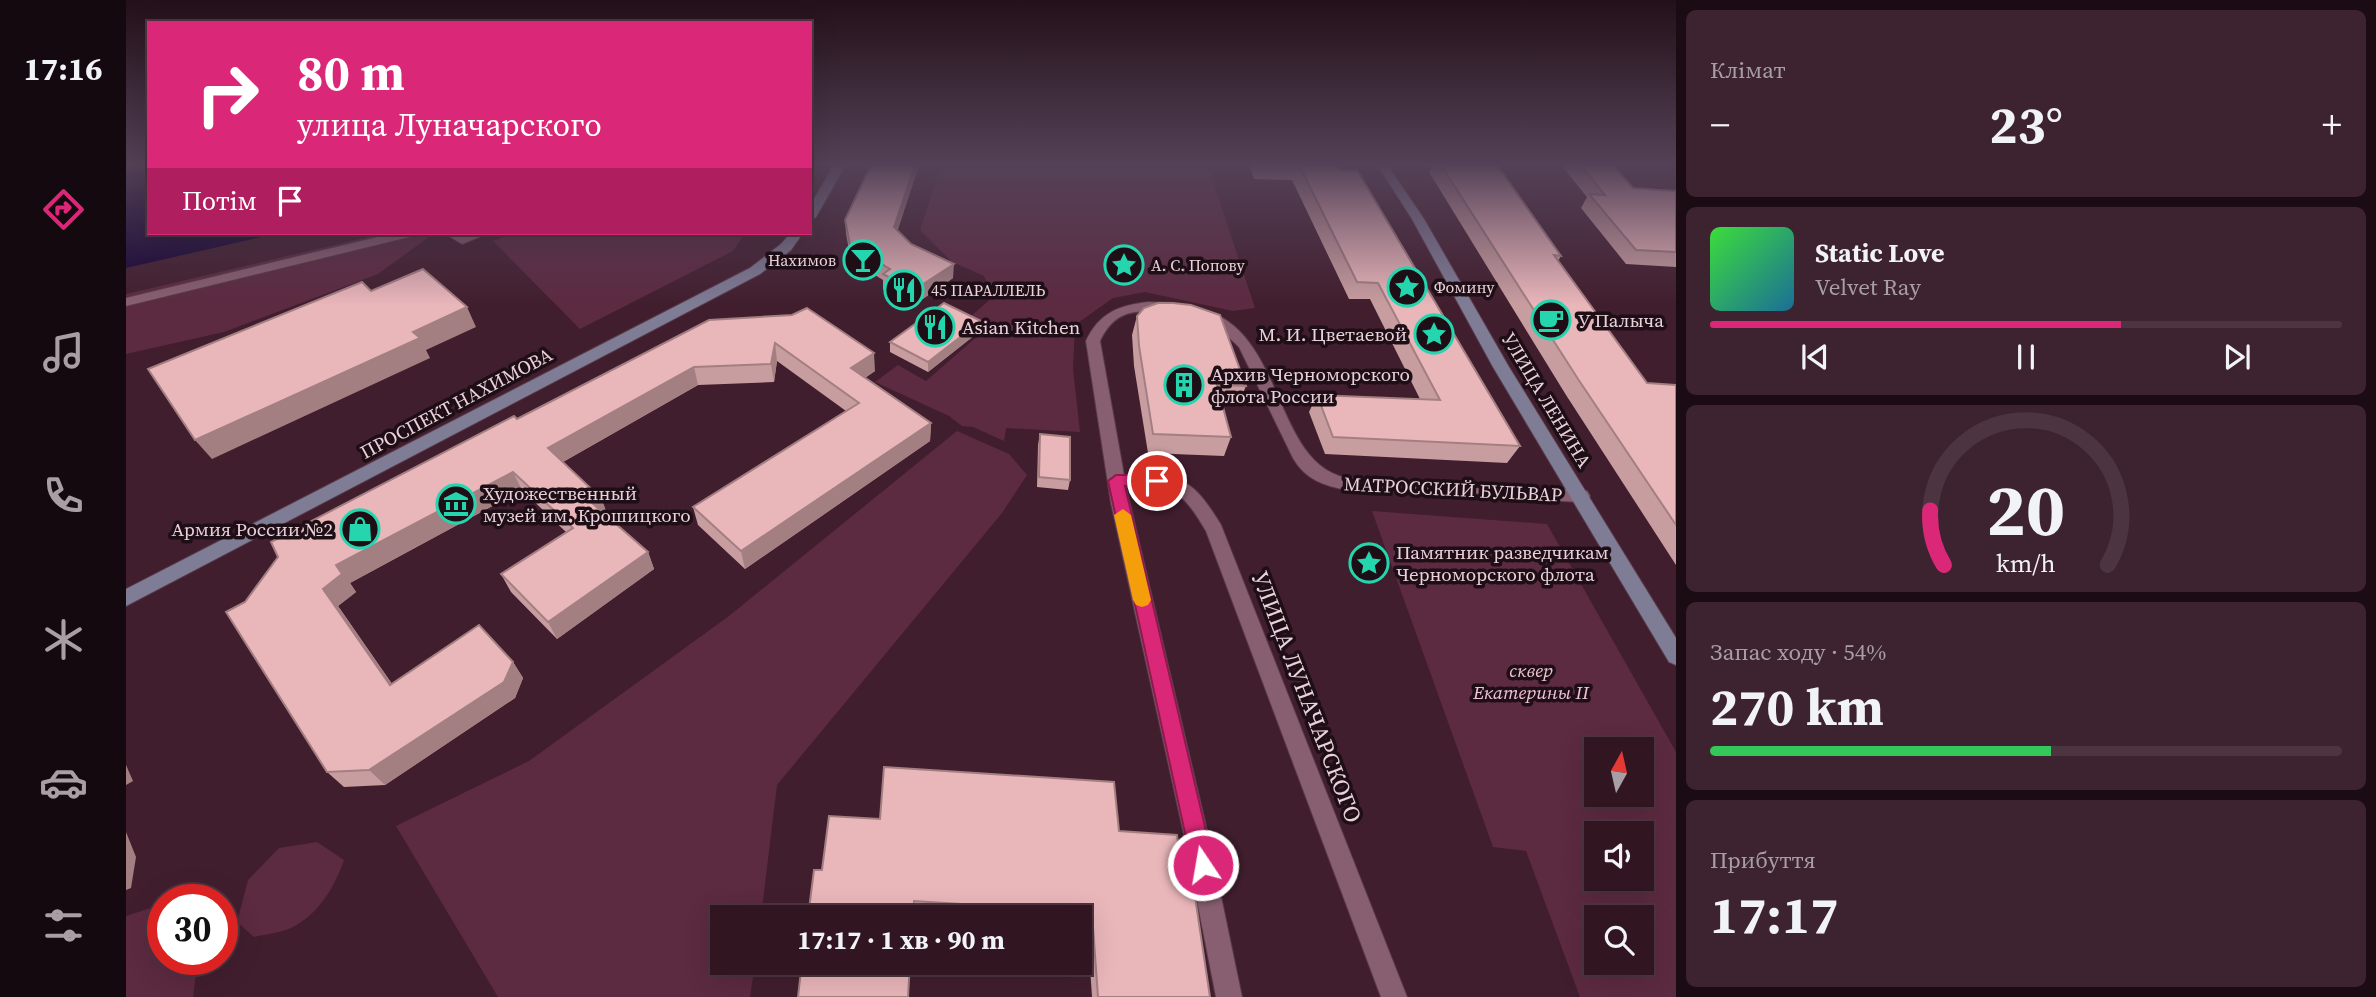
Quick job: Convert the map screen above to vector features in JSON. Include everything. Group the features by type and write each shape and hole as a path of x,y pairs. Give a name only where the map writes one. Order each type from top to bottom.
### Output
{"main road":[{"name":"УЛИЦА ЛЕНИНА","path":"1414,213 1501,367 1676,656"},
{"name":"ПРОСПЕКТ НАХИМОВА","path":"126,598 755,271 786,247 795,235"}],"street":[{"path":"126,302 401,235"},
{"name":"МАТРОССКИЙ БУЛЬВАР","path":"1229,997 1198,839 1116,481 1093,341 1097,329 1107,318 1123,310 1162,305 1202,313 1223,324 1245,345 1306,466 1325,478 1347,484 1581,496"},
{"name":"УЛИЦА ЛУНАЧАРСКОГО","path":"1116,481 1174,481 1198,500 1215,530 1394,997"}],"green space":[{"path":"926,213 1223,213 1255,308 1233,311 1145,292 1113,298 1075,325 1073,369 1080,432 1006,428 1004,441 973,427 962,426 949,416 875,382 898,365 926,381 980,334 963,323 993,297 984,276 952,262 920,230"},
{"path":"377,235 429,237 378,274 224,332 126,354 126,294"},
{"path":"509,235 744,235 733,251 580,329 493,241"},
{"path":"957,431 1009,454 1027,475 1002,513 777,785 762,905 710,905 710,975 753,975 750,997 498,997 396,826 529,761 729,616"},
{"name":"cквер Екатерины II","path":"1372,511 1547,524 1676,752 1676,997 1580,997 1526,851 1493,847"},
{"path":"317,842 344,860 324,899 310,915 291,928 254,937 238,923 248,880 279,848"},
{"path":"147,909 147,975 196,975 193,997 126,997 126,916"}],"shaded area":[{"path":"126,213 147,213 147,235 270,235 126,268"}],"building":[{"path":"849,213 899,213 894,227 911,244 954,264 914,290 883,274 890,269 850,245 845,220"},
{"path":"1323,213 1382,213 1520,446 1333,437 1317,395 1440,400 1378,283 1357,282"},
{"path":"1471,213 1530,213 1561,256 1554,255 1647,383 1676,385 1676,525"},
{"path":"1605,213 1676,213 1676,252 1636,250"},
{"path":"423,269 467,307 413,332 420,338 195,440 148,369 362,282 371,291"},
{"path":"944,303 981,321 928,362 890,342"},
{"name":"Архив Черноморского флота России","path":"1158,303 1191,305 1220,315 1246,386 1217,385 1231,437 1153,434 1137,316 1144,308"},
{"path":"807,308 874,353 851,368 931,423 741,551 693,507 859,403 775,343 771,364 694,367 548,448 601,498 592,503 648,552 548,622 501,574 573,528 513,472 336,565 342,574 323,589 390,685 479,625 513,662 504,682 369,770 327,772 226,612 245,602 278,557 271,542 514,416 517,419 709,320 792,315"},
{"path":"1040,434 1070,437 1070,480 1039,477"},
{"path":"884,767 1114,782 1119,831 1177,835 1185,890 1194,890 1210,997 1098,997 1092,905 962,905 914,901 914,905 810,905 814,870 822,870 829,816 880,819"},
{"path":"801,975 909,975 908,997 798,997"}],"slow traffic":[{"path":"1123,515 1142,600"}],"place":[{"name":"Нахимов","path":"863,260"},
{"name":"А. С. Попову","path":"1124,265"},
{"name":"Фомину","path":"1407,287"},
{"name":"45 ПАРАЛЛЕЛЬ","path":"904,290"},
{"name":"У Палыча","path":"1551,320"},
{"name":"Asian Kitchen","path":"935,327"},
{"name":"М. И. Цветаевой","path":"1434,334"},
{"name":"Архив Черноморского флота России","path":"1184,385"},
{"name":"Художественный музей им. Крошицкого","path":"456,504"},
{"name":"Армия России №2","path":"360,529"},
{"name":"Памятник разведчикам Черноморского флота","path":"1369,563"}],"route":[{"path":"1157,481 1116,481 1203,865"}]}
